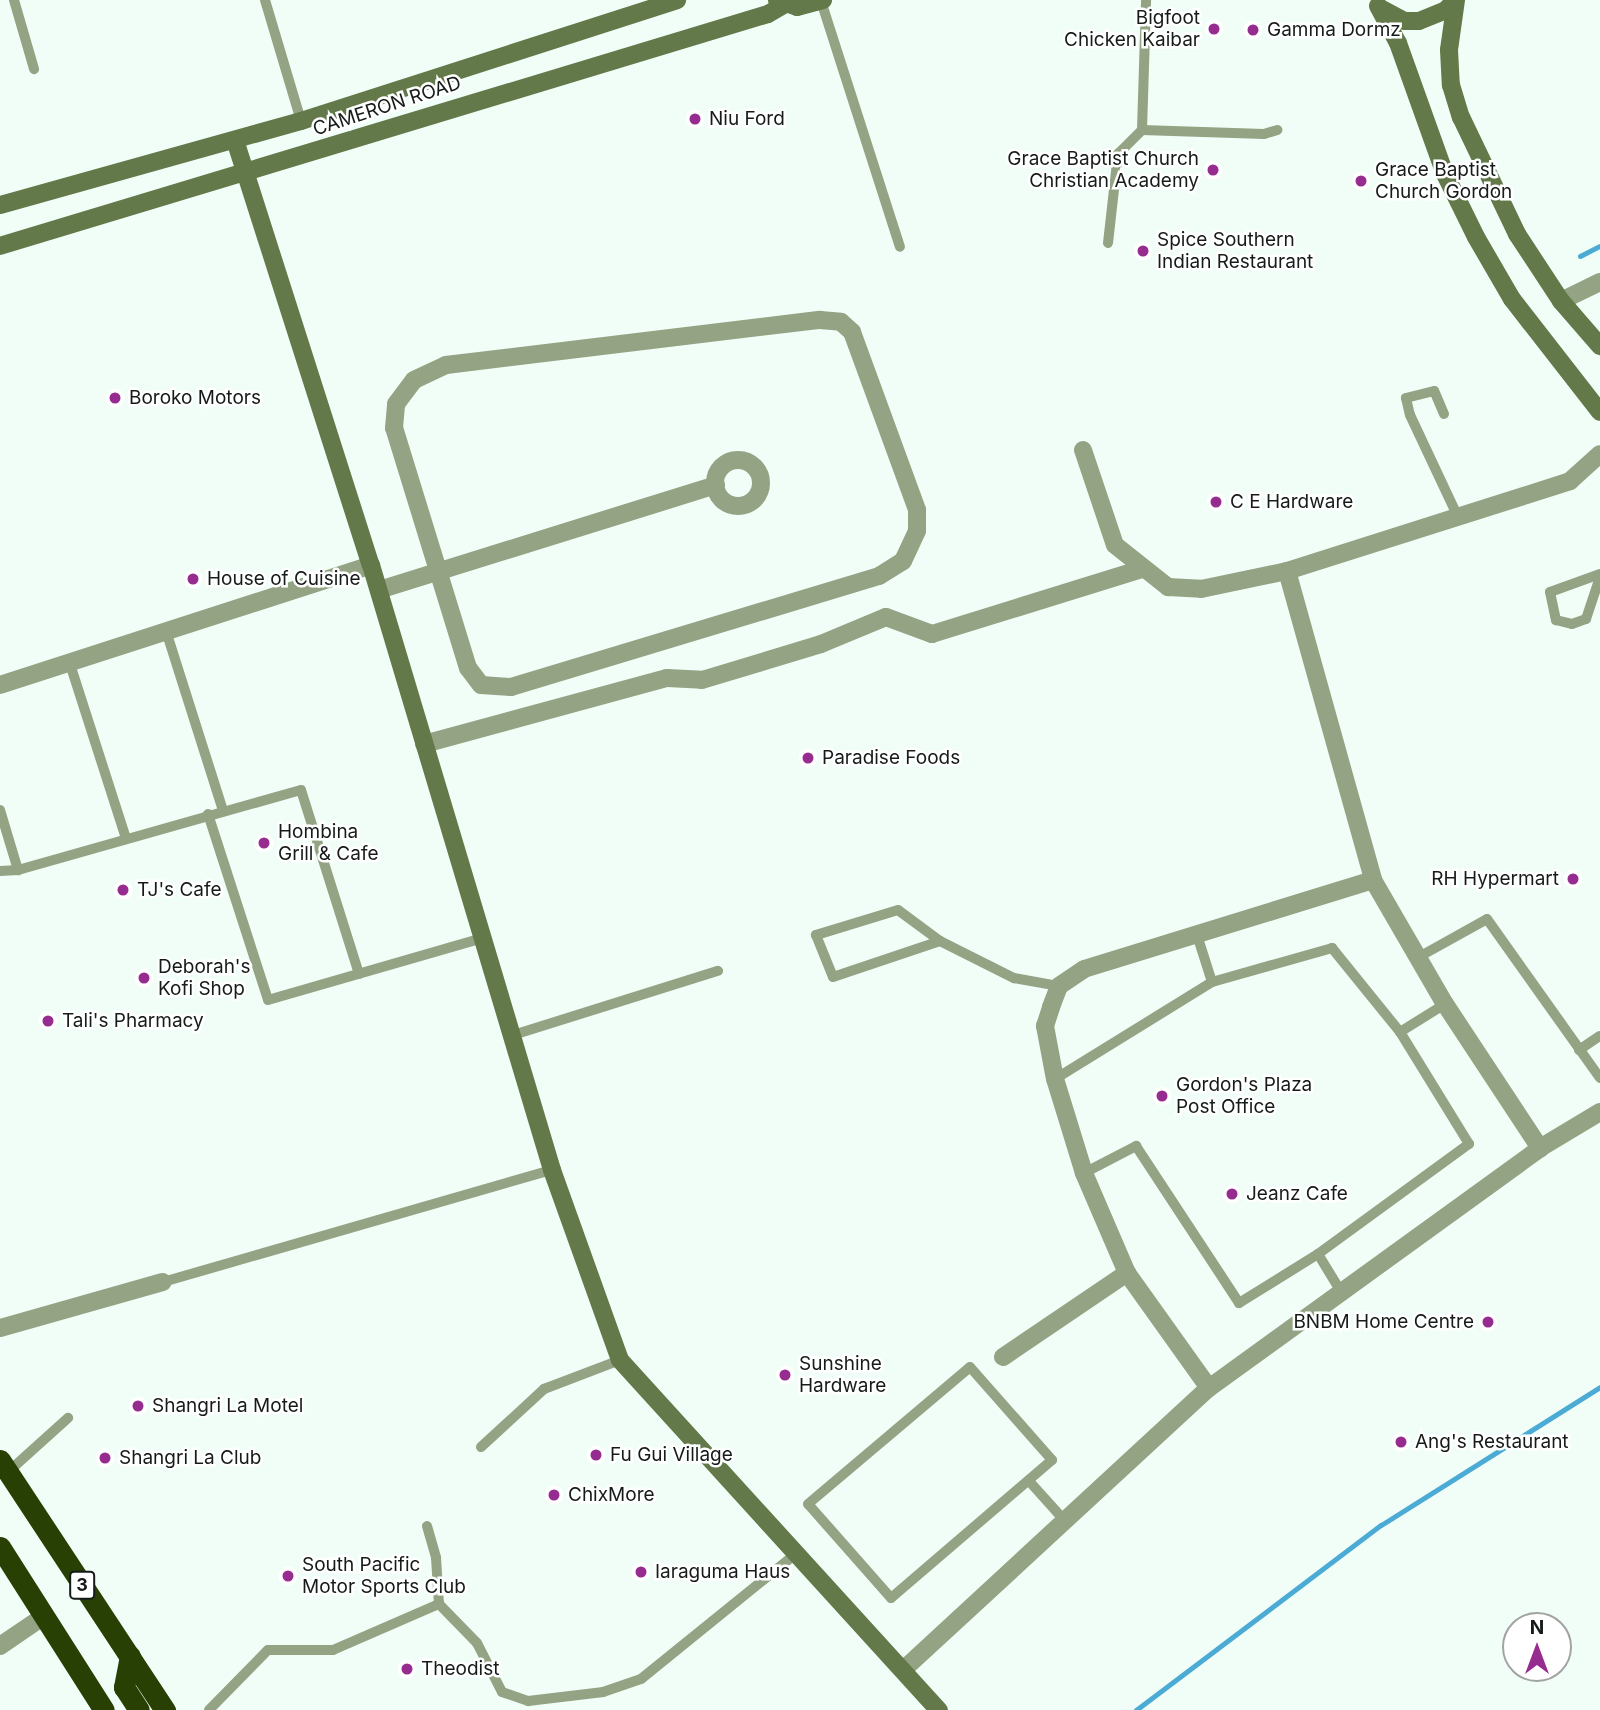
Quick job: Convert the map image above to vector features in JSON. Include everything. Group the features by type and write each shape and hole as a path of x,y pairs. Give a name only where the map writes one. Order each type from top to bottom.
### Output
{"highway":[{"name":"3","path":"4,1466 165,1710"},
{"path":"0,1547 104,1710"},
{"path":"130,1656 124,1687 139,1710"}],"main road":[{"name":"CAMERON ROAD","path":"0,205 301,121 677,0"},
{"path":"1376,3 1404,21 1419,22 1440,14 1455,0"},
{"path":"1455,0 1449,50 1451,85 1461,117 1511,223 1561,301 1600,346"},
{"name":"CAMERON ROAD","path":"0,246 247,173 781,2 810,6 822,1"},
{"path":"1376,3 1398,43 1445,174 1476,237 1512,299 1600,412"},
{"path":"235,140 379,590 552,1170 620,1360 794,1555 939,1710"}],"street":[{"path":"1561,301 1600,282"},
{"path":"820,320 841,322 852,332 917,510 917,531 903,561 879,576 511,687 481,685 468,668 439,573 394,428 396,404 414,380 446,365 820,320"},
{"path":"1083,450 1115,545 1168,587 1201,589 1287,571 1570,481 1600,454"},
{"path":"379,590 716,485"},
{"path":"0,685 167,634 371,565"},
{"path":"424,744 667,678 702,680 821,644 886,617 932,634 1142,569"},
{"path":"1287,571 1373,880 1445,1004 1540,1147"},
{"path":"1209,1388 1127,1273 1084,1173 1055,1079 1045,1026 1059,986 1084,969 1373,880"},
{"path":"903,1670 1209,1388 1340,1290 1540,1147 1600,1112"},
{"path":"1003,1357 1127,1273"},
{"path":"0,1328 163,1282"},
{"path":"0,1646 44,1616"}],"lane":[{"path":"14,0 34,69"},
{"path":"265,0 301,121"},
{"path":"1108,243 1118,154 1142,130 1146,0"},
{"path":"822,1 900,247"},
{"path":"1142,130 1264,134 1277,130"},
{"path":"1444,414 1434,391 1406,398 1410,415 1458,517"},
{"path":"1600,575 1586,619 1572,624 1556,620 1550,592 1600,575"},
{"path":"167,634 223,811"},
{"path":"70,664 126,838"},
{"path":"0,871 18,870 208,814 301,790 359,974"},
{"path":"0,810 18,870"},
{"path":"208,814 268,1000 483,938"},
{"path":"940,941 832,977 816,935 898,910 940,941 1014,978 1059,986"},
{"path":"1417,958 1487,919 1600,1078"},
{"path":"1197,934 1212,982"},
{"path":"1055,1079 1212,982 1332,948 1400,1032 1469,1144 1318,1254 1238,1303 1136,1146 1084,1173"},
{"path":"510,1036 718,971"},
{"path":"1400,1032 1445,1004"},
{"path":"1579,1049 1600,1036"},
{"path":"163,1282 552,1170"},
{"path":"1318,1254 1340,1290"},
{"path":"481,1447 544,1389 620,1360"},
{"path":"970,1367 1052,1460 1029,1481 891,1598 808,1504 970,1367"},
{"path":"4,1466 68,1418"},
{"path":"1029,1481 1065,1521"},
{"path":"427,1525 436,1558 439,1604 477,1643 502,1692 526,1706 603,1692 641,1679 794,1555"},
{"path":"209,1710 268,1650 333,1650 439,1604"}],"waterway":[{"path":"1580,256 1600,246"},
{"path":"1136,1710 1381,1525 1600,1387"}],"place":[{"name":"Bigfoot Chicken Kaibar","path":"1214,29"},
{"name":"Gamma Dormz","path":"1253,30"},
{"name":"Niu Ford","path":"695,119"},
{"name":"Grace Baptist Church Christian Academy","path":"1213,170"},
{"name":"Grace Baptist Church Gordon","path":"1361,181"},
{"name":"Spice Southern Indian Restaurant","path":"1143,251"},
{"name":"Boroko Motors","path":"115,398"},
{"name":"C E Hardware","path":"1216,502"},
{"name":"House of Cuisine","path":"193,579"},
{"name":"Paradise Foods","path":"808,758"},
{"name":"Hombina Grill & Cafe","path":"264,843"},
{"name":"RH Hypermart","path":"1573,879"},
{"name":"TJ's Cafe","path":"123,890"},
{"name":"Deborah's Kofi Shop","path":"144,978"},
{"name":"Tali's Pharmacy","path":"48,1021"},
{"name":"Gordon's Plaza Post Office","path":"1162,1096"},
{"name":"Jeanz Cafe","path":"1232,1194"},
{"name":"BNBM Home Centre","path":"1488,1322"},
{"name":"Sunshine Hardware","path":"785,1375"},
{"name":"Shangri La Motel","path":"138,1406"},
{"name":"Ang's Restaurant","path":"1401,1442"},
{"name":"Fu Gui Village","path":"596,1455"},
{"name":"Shangri La Club","path":"105,1458"},
{"name":"ChixMore","path":"554,1495"},
{"name":"Iaraguma Haus","path":"641,1572"},
{"name":"South Pacific Motor Sports Club","path":"288,1576"},
{"name":"Theodist","path":"407,1669"}]}
